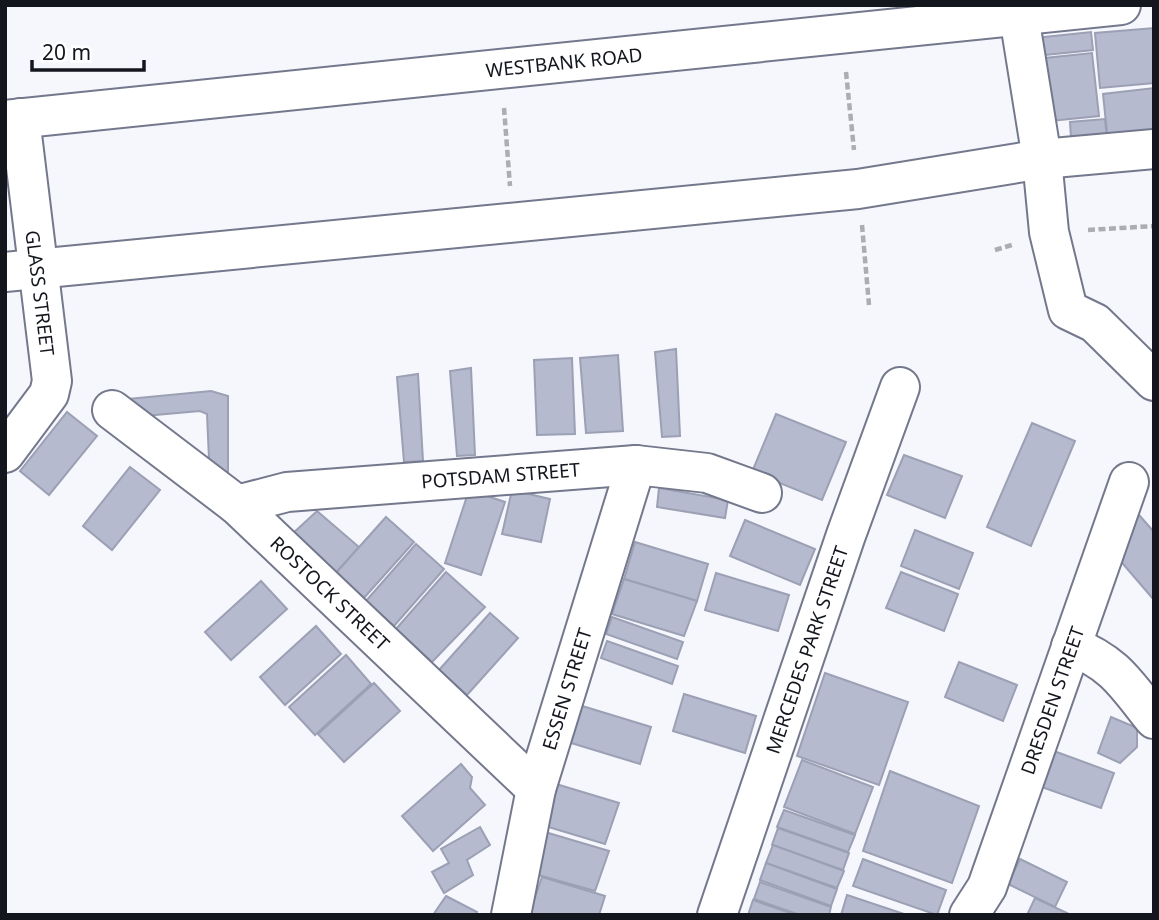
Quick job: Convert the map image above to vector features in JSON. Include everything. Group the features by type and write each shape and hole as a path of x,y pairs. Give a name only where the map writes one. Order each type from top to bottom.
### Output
{"street":[{"name":"WESTBANK ROAD","path":"12,119 1121,5"},
{"path":"1019,16 1042,159 1049,232 1068,310 1095,323 1154,382"},
{"name":"GLASS STREET","path":"5,453 52,388 21,271 12,119"},
{"path":"21,271 858,189 1042,159 1154,149"},
{"name":"MERCEDES PARK STREET","path":"717,915 846,535 900,387"},
{"name":"ROSTOCK STREET","path":"113,410 237,505 536,789"},
{"name":"POTSDAM STREET","path":"237,505 287,492 636,466 707,472 762,493"},
{"name":"ESSEN STREET","path":"511,915 536,789 636,466"},
{"name":"DRESDEN STREET","path":"970,915 987,887 1129,482"},
{"path":"1071,646 1097,656 1112,667 1154,719"}],"path":[{"path":"505,125 513,222"}],"building":[{"path":"1154,28 1154,83 1100,88 1095,33"},
{"path":"1091,32 1093,50 1036,56 1035,38"},
{"path":"1092,53 1099,116 1051,121 1045,58"},
{"path":"1154,88 1154,147 1109,152 1103,94"},
{"path":"1105,119 1108,149 1072,153 1070,122"},
{"path":"676,349 680,436 662,437 655,352"},
{"path":"618,355 623,431 586,433 580,358"},
{"path":"572,358 575,434 537,435 534,360"},
{"path":"471,368 475,455 457,456 450,371"},
{"path":"418,374 423,461 404,462 397,377"},
{"path":"211,391 228,396 228,481 210,482 207,414 200,411 133,417 117,400"},
{"path":"67,412 97,436 49,495 20,471"},
{"path":"776,414 846,442 822,500 752,472"},
{"path":"1032,423 1075,441 1031,546 987,527"},
{"path":"904,455 962,476 945,518 887,495"},
{"path":"130,467 160,490 112,550 83,526"},
{"path":"659,488 728,500 725,518 657,507"},
{"path":"469,490 505,502 481,575 445,563"},
{"path":"512,490 550,499 541,542 502,534"},
{"path":"1133,508 1154,532 1154,600 1117,557"},
{"path":"317,511 359,547 334,575 291,535"},
{"path":"386,517 414,542 363,599 335,574"},
{"path":"745,520 815,549 800,585 730,556"},
{"path":"915,530 973,553 959,589 901,566"},
{"path":"635,542 708,564 697,601 624,579"},
{"path":"416,544 444,569 394,626 366,601"},
{"path":"446,572 485,607 432,662 396,629"},
{"path":"901,572 958,594 944,631 886,608"},
{"path":"716,573 789,595 778,631 705,610"},
{"path":"624,579 697,601 684,636 612,614"},
{"path":"261,581 287,609 231,660 205,632"},
{"path":"490,613 518,638 467,695 439,670"},
{"path":"612,617 683,642 677,659 606,634"},
{"path":"316,626 341,654 285,705 260,677"},
{"path":"607,641 678,666 672,684 601,658"},
{"path":"346,655 371,684 315,735 289,707"},
{"path":"959,662 1017,685 1003,721 945,697"},
{"path":"825,673 908,702 879,785 797,756"},
{"path":"374,683 400,711 344,762 318,734"},
{"path":"684,694 756,716 745,753 673,731"},
{"path":"579,705 651,727 640,764 568,742"},
{"path":"1111,717 1137,728 1137,747 1120,763 1098,753"},
{"path":"1043,747 1114,773 1101,808 1030,783"},
{"path":"802,760 873,787 855,834 784,807"},
{"path":"461,764 472,777 470,788 485,805 433,851 402,816"},
{"path":"890,771 979,806 952,883 863,851"},
{"path":"556,784 619,803 605,844 542,825"},
{"path":"784,810 855,835 848,852 777,827"},
{"path":"480,827 490,845 467,860 473,875 444,893 432,872 449,863 441,849"},
{"path":"778,828 849,853 843,870 772,845"},
{"path":"545,832 609,851 595,891 531,873"},
{"path":"773,845 844,871 837,888 766,863"},
{"path":"863,859 946,890 937,915 853,886"},
{"path":"1020,859 1067,882 1055,907 1008,884"},
{"path":"766,863 837,889 831,906 760,880"},
{"path":"542,877 605,896 599,915 529,915"},
{"path":"760,882 831,907 829,915 800,915 754,899"},
{"path":"847,895 904,914 841,915"},
{"path":"446,896 477,912 476,915 433,915"},
{"path":"1035,898 1071,915 1027,915"},
{"path":"753,900 796,915 748,915"}]}
